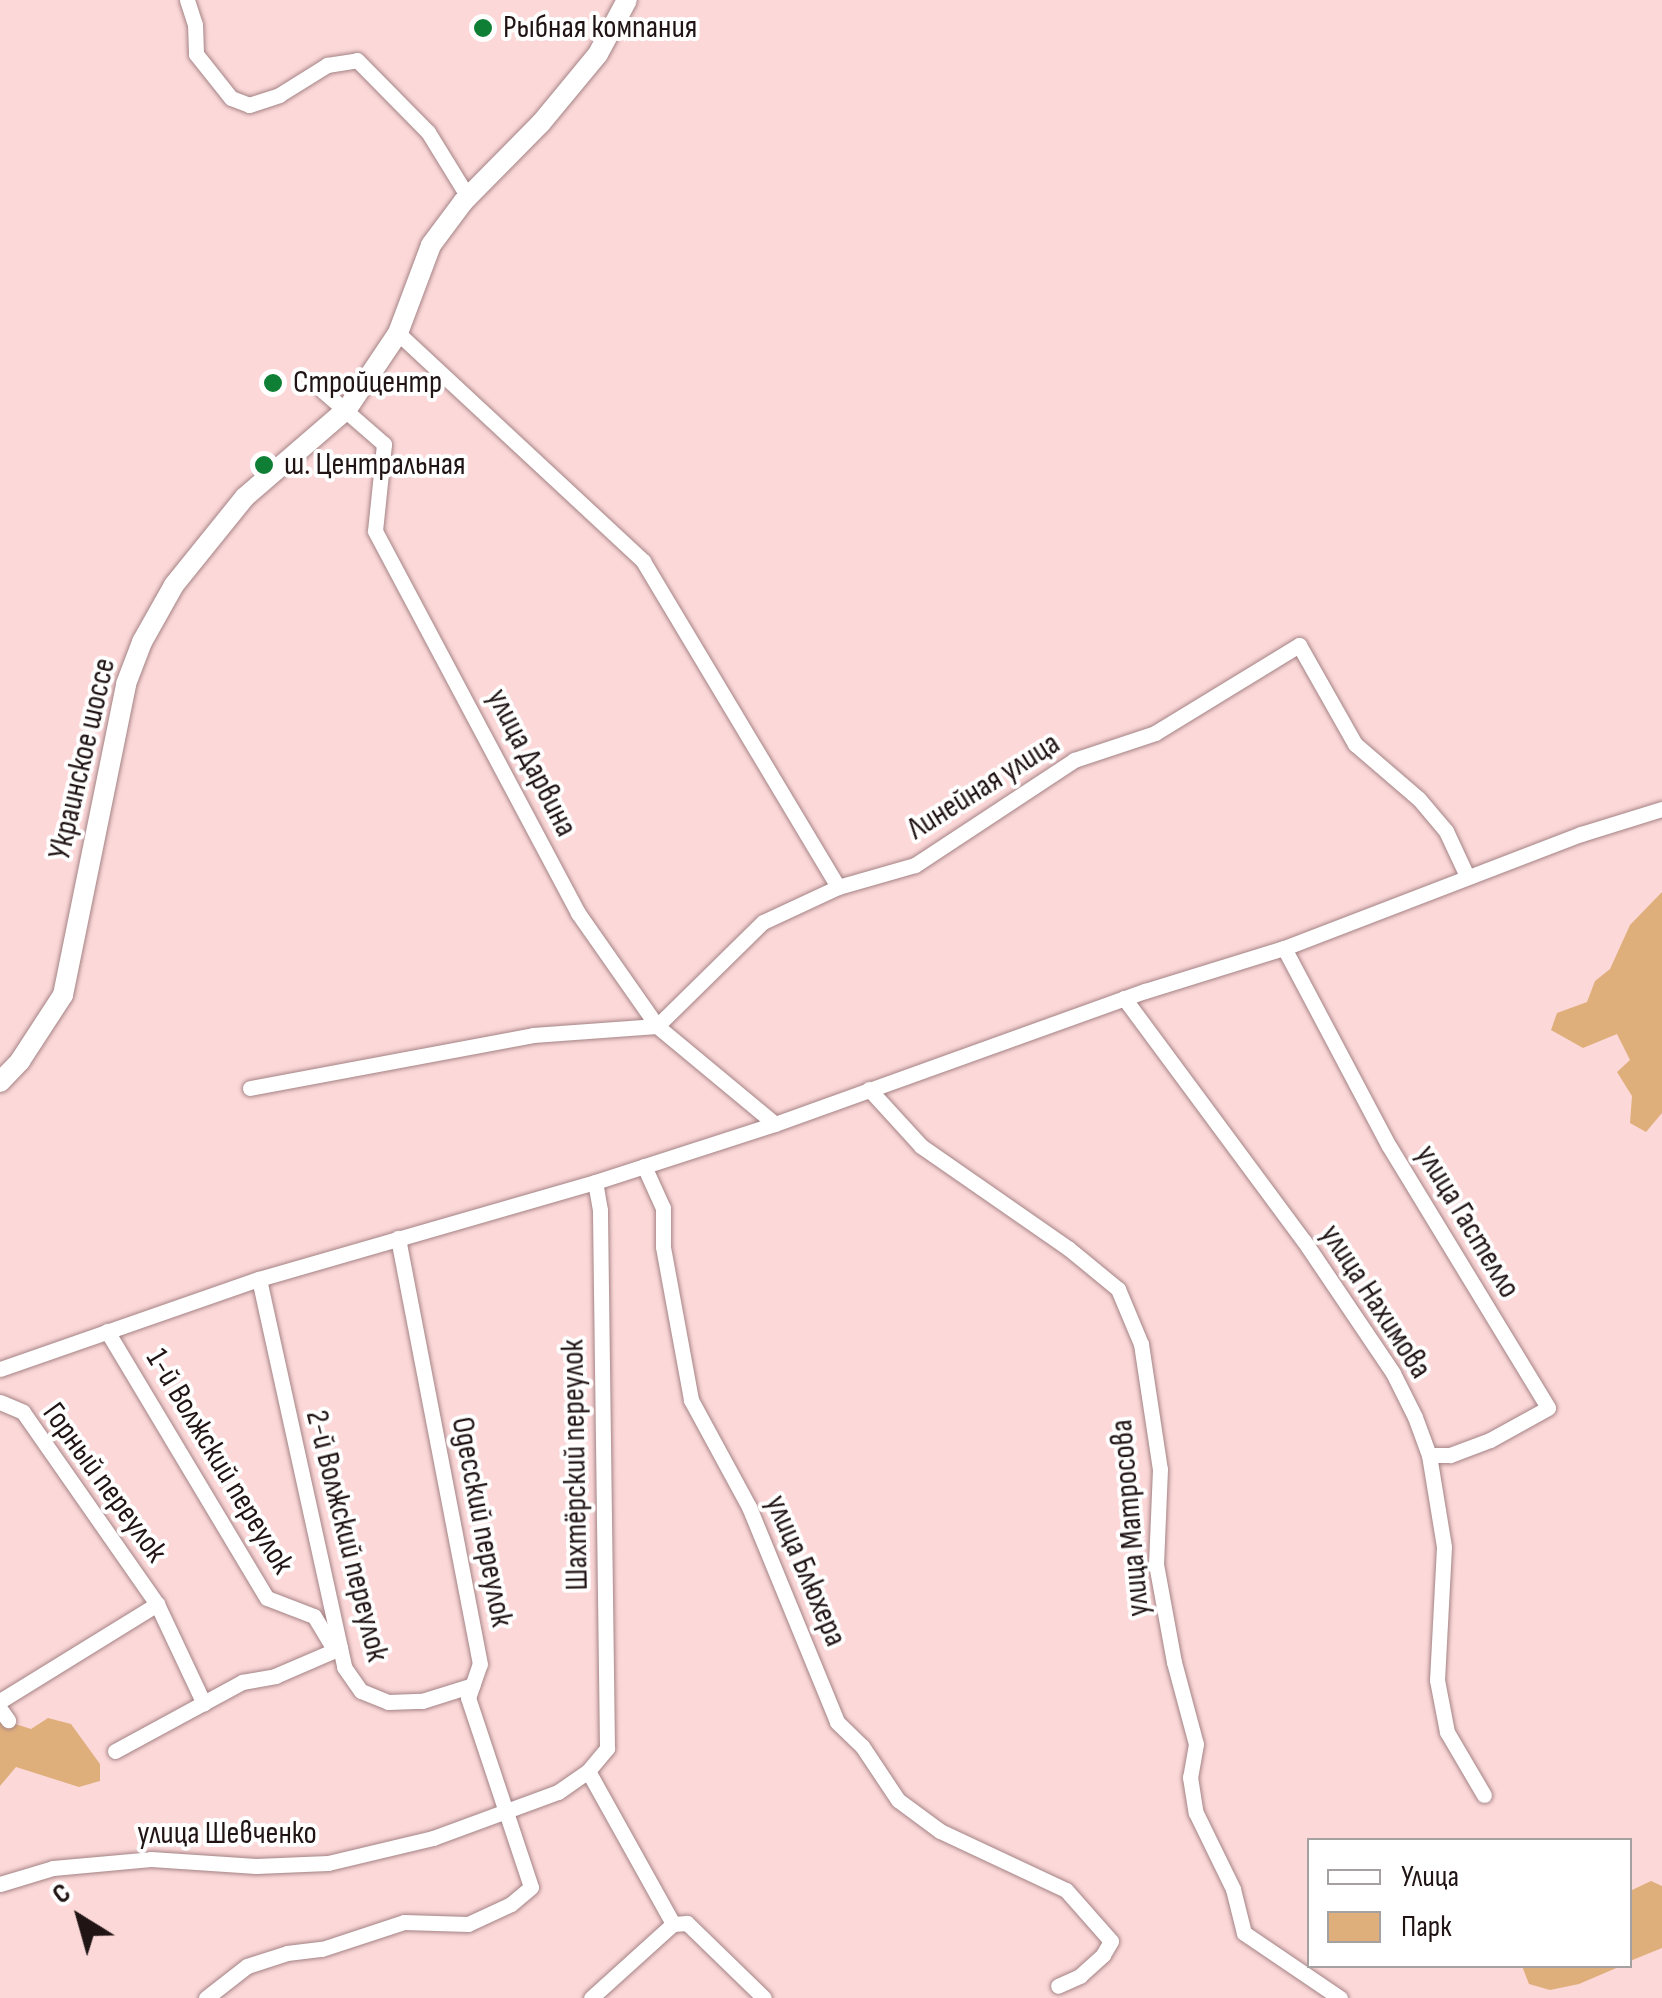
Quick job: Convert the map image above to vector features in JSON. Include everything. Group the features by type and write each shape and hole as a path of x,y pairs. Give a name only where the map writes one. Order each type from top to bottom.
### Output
{"highway":[{"name":"Украинское шоссе","path":"0,1082 20,1060 63,995 126,684 142,642 174,585 245,497 347,409 398,333 431,245 468,197 540,123 598,54 627,0"}],"street":[{"path":"188,0 196,54 232,98 248,105 279,95 328,65 358,60 428,132 468,197"},
{"path":"398,333 643,561 838,887"},
{"name":"улица Дарвина","path":"323,391 384,444 375,531 578,913 657,1026 775,1124"},
{"name":"Линейная улица","path":"657,1026 763,922 838,887 916,865 1074,760 1155,733 1298,644 1355,744 1419,799 1446,832 1467,876"},
{"path":"0,1369 259,1279 595,1182 775,1124 1124,998 1284,948 1467,876 1662,809"},
{"name":"улица Гастелло","path":"1284,948 1388,1146 1548,1408 1490,1440 1450,1456 1429,1454"},
{"name":"улица Нахимова","path":"1124,998 1304,1241 1394,1373 1429,1454 1444,1548 1437,1680 1447,1732 1484,1795"},
{"path":"250,1088 533,1035 657,1026"},
{"name":"улица Матросова","path":"869,1089 921,1146 1068,1248 1118,1289 1141,1344 1160,1468 1156,1564 1174,1662 1196,1744 1190,1777 1196,1813 1233,1889 1244,1933 1340,1998"},
{"name":"улица Блюхера","path":"644,1166 663,1208 663,1247 691,1400 749,1507 837,1722 862,1746 898,1800 940,1831 1066,1890 1111,1940 1103,1955 1080,1976 1058,1986"},
{"name":"Шахтёрский переулок","path":"595,1182 600,1210 607,1748"},
{"name":"Одесский переулок","path":"206,1998 246,1966 287,1953 322,1950 404,1922 468,1924 511,1904 531,1887 468,1698 480,1664 398,1238"},
{"name":"2-й Волжский переулок","path":"259,1279 344,1667 361,1691 388,1702 422,1702 473,1685"},
{"name":"1-й Волжский переулок","path":"107,1331 267,1598 314,1616 337,1648"},
{"name":"Горный переулок","path":"0,1402 23,1412 157,1604 204,1704"},
{"name":"Горный переулок","path":"0,1700 157,1604"},
{"path":"115,1751 242,1682 276,1676 337,1648"},
{"name":"улица Шевченко","path":"0,1884 53,1868 151,1860 256,1866 328,1863 432,1838 558,1792 588,1771 607,1748"},
{"path":"588,1771 673,1924"},
{"path":"591,1998 673,1924 687,1922 764,1998"}],"green space":[{"path":"1662,892 1662,1113 1646,1132 1630,1123 1632,1096 1617,1072 1630,1060 1617,1034 1583,1048 1551,1030 1557,1013 1587,1002 1595,981 1610,969 1630,925"},
{"path":"48,1718 71,1724 100,1764 100,1781 79,1787 16,1767 0,1786 0,1719 31,1729"},
{"path":"1651,1881 1662,1886 1662,1948 1632,1960 1632,1890"},
{"path":"1523,1968 1616,1968 1579,1984 1550,1990 1529,1984"}],"place":[{"name":"Рыбная компания","path":"483,28"},
{"name":"Стройцентр","path":"273,383"},
{"name":"ш. Центральная","path":"264,465"}]}
